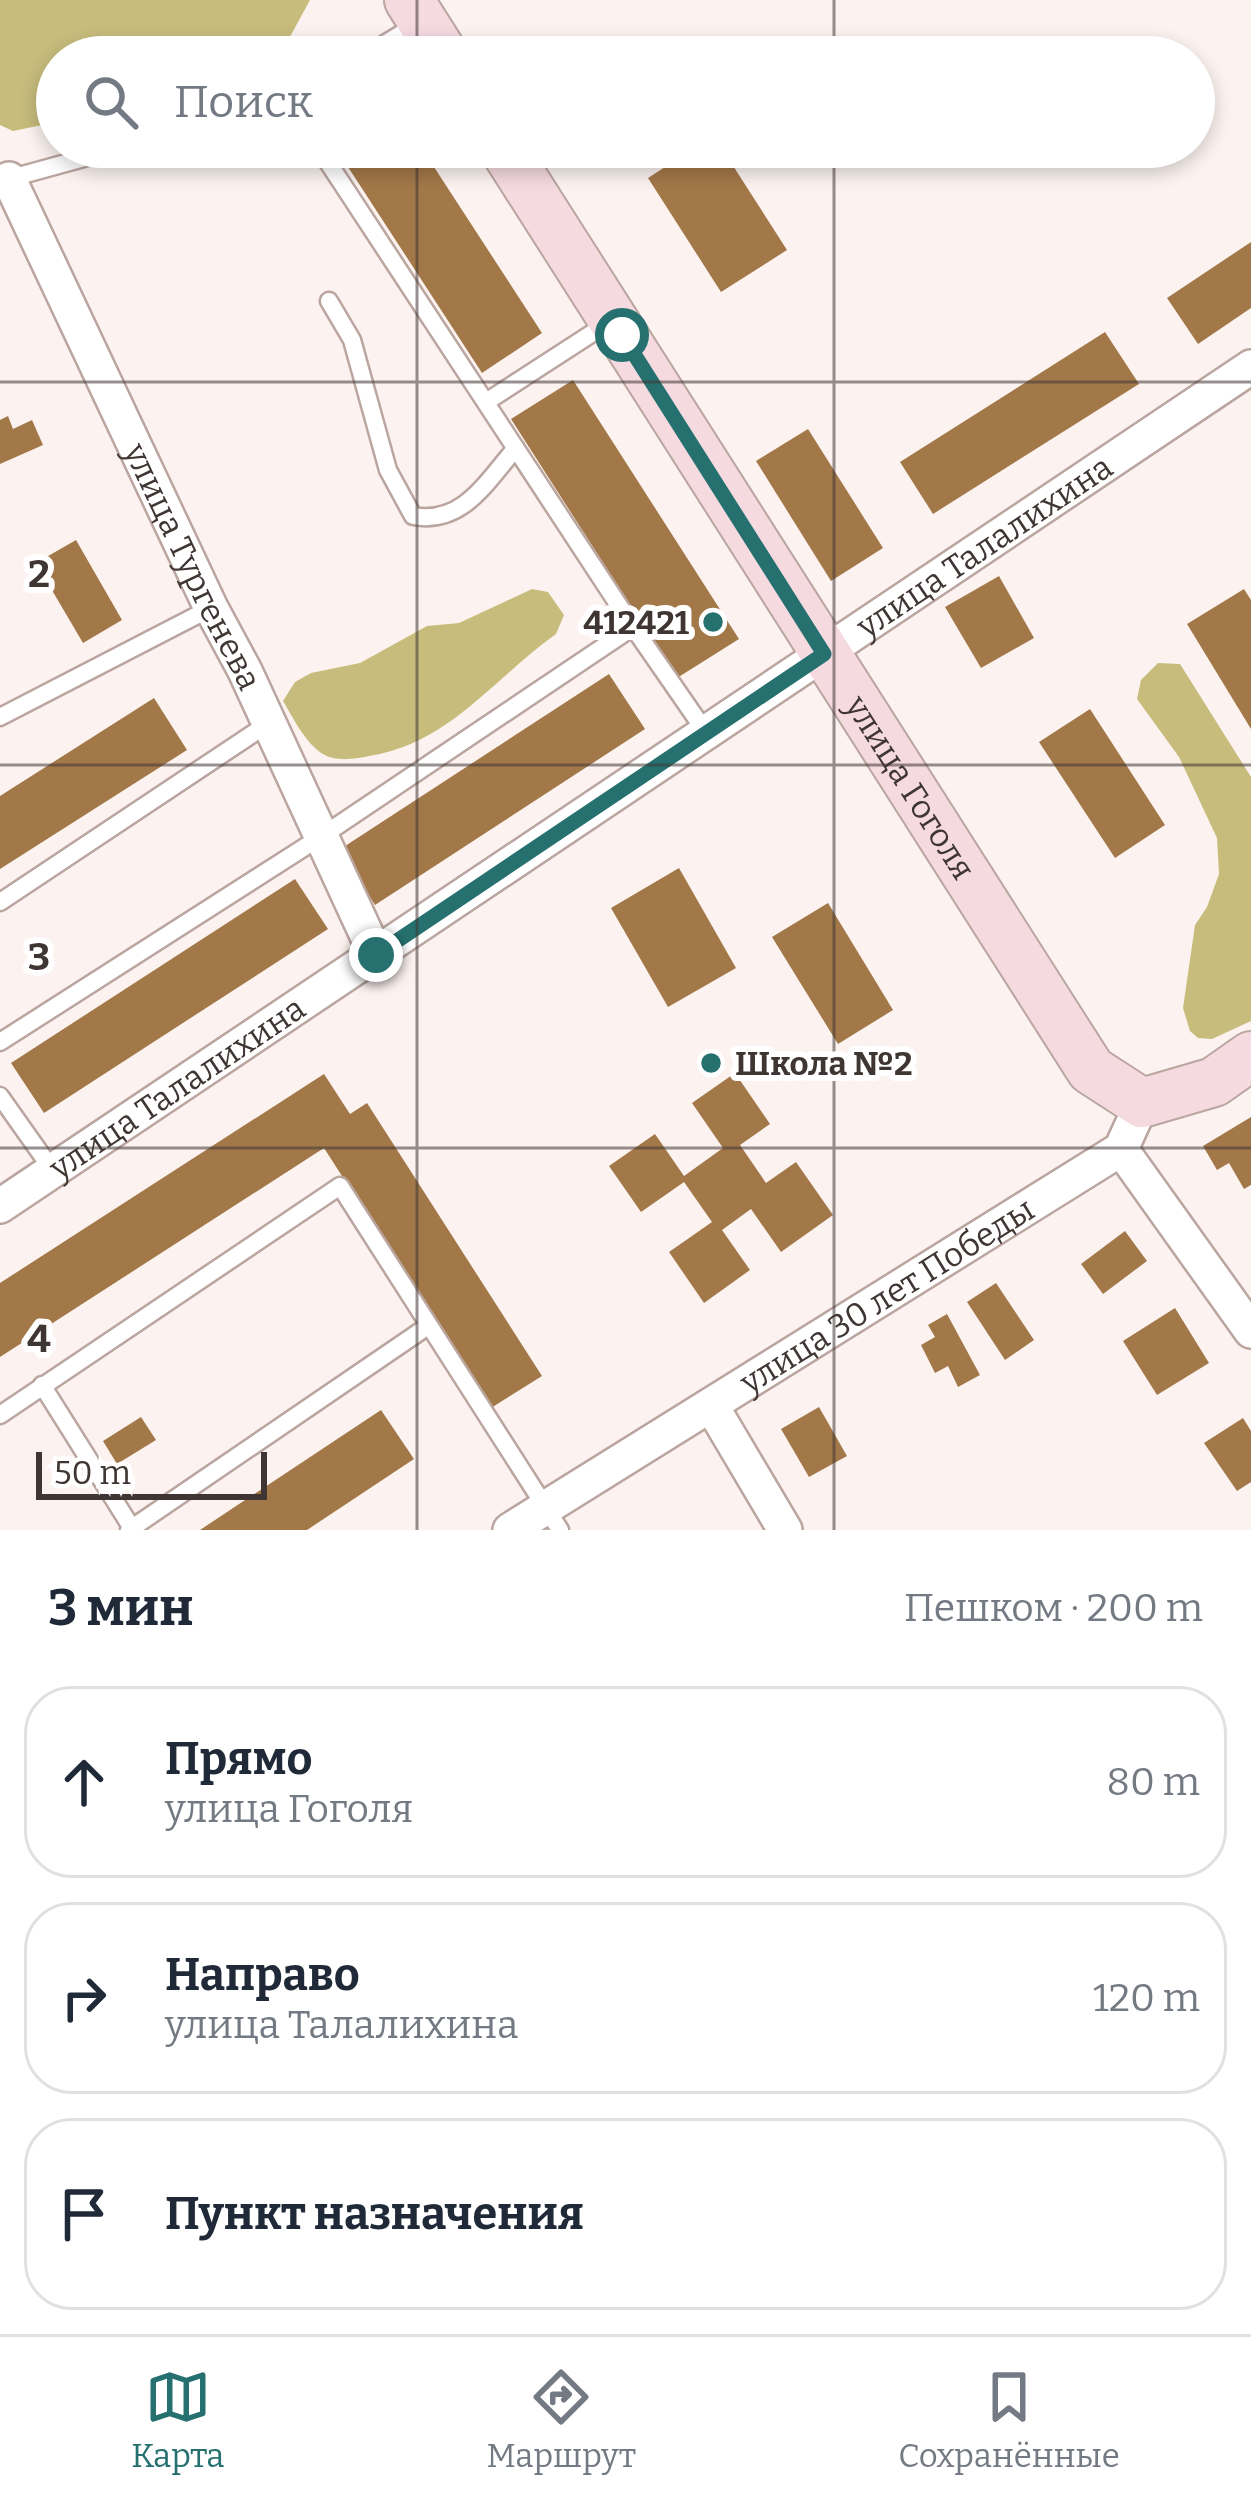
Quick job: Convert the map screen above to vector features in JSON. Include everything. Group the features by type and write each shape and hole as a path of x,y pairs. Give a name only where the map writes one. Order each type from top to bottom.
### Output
{"street":[{"name":"улица Гоголя","path":"516,168 1091,1070 1142,1103"},
{"name":"улица Тургенева","path":"4,180 269,723 376,955"},
{"name":"улица Талалихина","path":"0,1206 1251,368"},
{"path":"1251,1056 1214,1082 1142,1103 1121,1149 1251,1330"},
{"name":"улица 30 лет Победы","path":"511,1530 553,1520 711,1406 1121,1149"},
{"path":"711,1406 785,1530"}],"lane":[{"path":"4,180 48,168"},
{"path":"332,168 705,731"},
{"path":"328,301 352,340 388,470 413,516 436,520 464,508 516,448"},
{"path":"486,402 613,319"},
{"path":"0,717 211,608"},
{"path":"0,1042 322,836 634,627"},
{"path":"0,902 269,723"},
{"path":"0,1096 53,1172"},
{"path":"0,1414 340,1186 553,1520"},
{"path":"42,1385 130,1528 428,1326"}],"shaded area":[{"path":"0,0 310,0 290,36 36,36 36,126 13,131 0,125"},
{"path":"532,589 548,592 564,615 556,634 469,707 423,738 369,756 334,758 311,744 283,701 295,682 311,673 360,663 427,626 459,623"},
{"path":"1158,663 1180,664 1251,777 1251,1021 1212,1039 1198,1038 1190,1031 1183,1008 1195,925 1219,874 1217,838 1179,757 1137,699 1141,680"}],"building":[{"path":"349,168 435,168 542,333 482,373"},
{"path":"663,168 734,168 787,250 721,292 648,178"},
{"path":"1251,242 1251,308 1198,344 1167,298"},
{"path":"1105,332 1139,384 933,514 900,462"},
{"path":"573,380 739,639 677,678 511,419"},
{"path":"8,416 13,429 32,420 43,445 0,464 0,420"},
{"path":"808,429 883,548 831,581 756,461"},
{"path":"76,540 122,620 83,643 36,563"},
{"path":"999,576 1034,638 981,668 945,607"},
{"path":"1244,589 1251,600 1251,729 1187,624"},
{"path":"609,674 645,729 375,905 339,850"},
{"path":"154,698 187,750 0,869 0,796"},
{"path":"1090,709 1165,825 1115,858 1039,742"},
{"path":"679,868 736,968 668,1007 611,908"},
{"path":"295,879 328,929 44,1113 11,1063"},
{"path":"828,903 893,1010 838,1044 772,937"},
{"path":"735,1073 770,1124 740,1145 766,1183 796,1162 833,1215 781,1252 751,1209 722,1230 750,1270 704,1303 669,1252 712,1222 684,1182 641,1212 609,1166 655,1134 684,1176 723,1148 692,1103"},
{"path":"324,1074 350,1114 367,1103 542,1376 491,1408 324,1148 0,1357 0,1283"},
{"path":"1251,1117 1251,1185 1244,1189 1229,1163 1217,1170 1203,1146"},
{"path":"1125,1231 1147,1261 1103,1294 1081,1264"},
{"path":"996,1283 1034,1340 1005,1360 967,1302"},
{"path":"1175,1308 1209,1363 1157,1395 1123,1341"},
{"path":"947,1314 980,1375 958,1387 948,1366 935,1373 921,1345 935,1337 928,1325"},
{"path":"819,1407 847,1456 809,1477 781,1429"},
{"path":"381,1410 414,1459 307,1530 200,1530"},
{"path":"141,1417 156,1440 117,1464 103,1441"},
{"path":"1243,1418 1251,1431 1251,1482 1237,1491 1204,1443"}],"place":[{"name":"412421","path":"713,622"},
{"name":"Школа №2","path":"711,1063"}],"route":[{"path":"376,955 824,654 622,335"}]}
